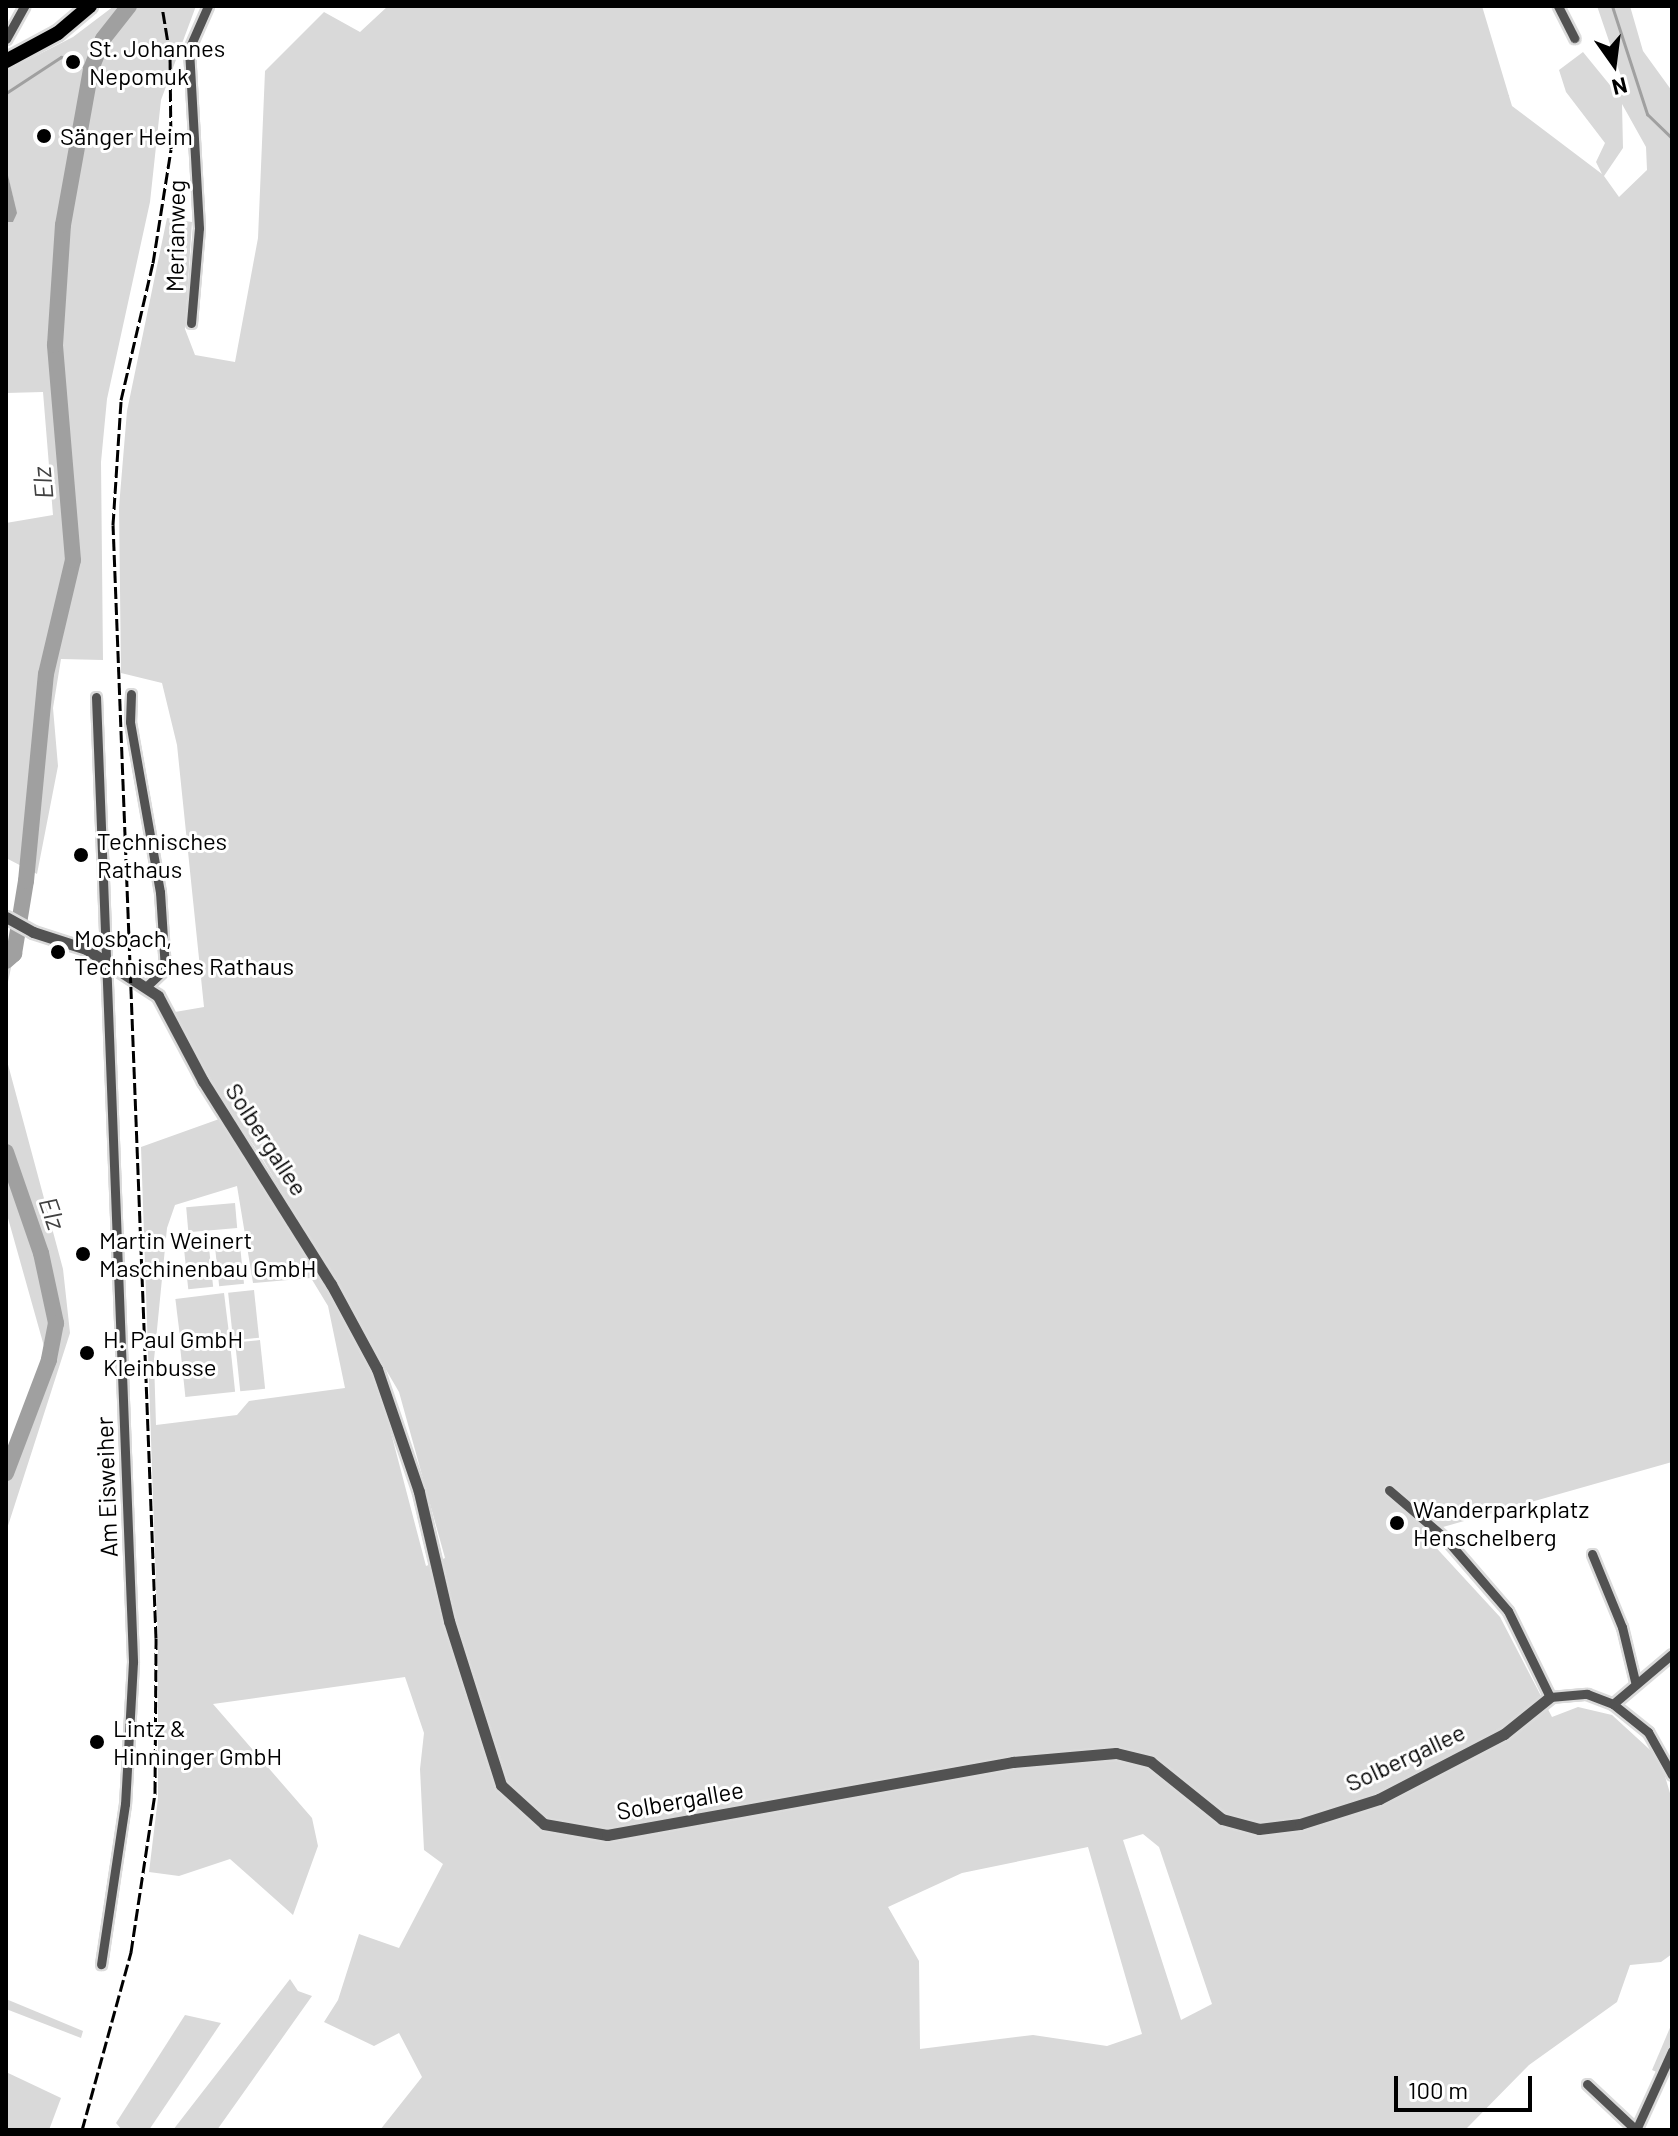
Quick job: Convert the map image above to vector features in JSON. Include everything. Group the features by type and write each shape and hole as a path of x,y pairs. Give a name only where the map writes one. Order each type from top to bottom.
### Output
{"main road":[{"path":"6,61 65,28 90,6"}],"street":[{"path":"6,39 24,6"},
{"name":"Merianweg","path":"191,323 199,228 189,49 208,6"},
{"path":"1558,6 1574,38"},
{"path":"131,694 130,722 160,892 165,969 148,985"},
{"name":"Am Eisweiher","path":"96,697 106,930 103,958 133,1662 125,1804 101,1964"},
{"name":"Solbergallee","path":"6,917 33,932 103,958 148,985 166,1007 203,1081 323,1270 377,1369 419,1492 449,1621 501,1785 544,1824 607,1835 1013,1762 1116,1753 1151,1762 1222,1819 1259,1829 1300,1824 1379,1799 1504,1734 1550,1697"},
{"path":"1389,1490 1445,1538 1508,1611 1550,1697 1587,1694 1613,1704 1648,1732 1672,1775"},
{"path":"1592,1554 1622,1627 1635,1681"},
{"path":"1613,1704 1635,1681 1672,1654"},
{"path":"1587,2084 1632,2129 1672,2051"}],"shaded area":[{"path":"114,6 196,6 161,100 150,202 107,399 101,462 103,660 61,659 53,708 58,766 37,874 6,858 6,523 53,515 43,392 6,393 6,222 13,222 15,207 6,167 6,71 73,37"},
{"path":"388,6 1482,6 1512,106 1602,174 1596,162 1605,143 1566,92 1559,70 1583,52 1614,90 1625,88 1597,6 1630,6 1643,51 1672,91 1672,1462 1443,1527 1430,1541 1500,1617 1552,1717 1578,1707 1612,1715 1660,1759 1672,1800 1672,1954 1661,1962 1630,1965 1617,2002 1529,2065 1467,2128 380,2130 422,2077 399,2033 374,2046 324,2022 338,2000 359,1934 399,1948 443,1864 424,1850 420,1769 424,1733 405,1677 213,1704 312,1818 318,1846 293,1915 230,1859 179,1876 149,1872 158,1798 158,1644 141,1147 222,1118 375,1372 426,1566 445,1558 399,1392 261,1156 207,1078 175,1012 204,1007 177,745 162,683 121,673 119,507 127,411 167,218 192,222 185,329 195,355 235,362 258,238 265,71 324,12 360,32","holes":["1622,104 1646,147 1647,170 1619,197 1604,176 1623,148","237,1186 253,1283 311,1278 328,1306 345,1388 249,1401 237,1415 156,1425 154,1360 167,1228 175,1205","1143,1834 1159,1847 1212,2004 1181,2020 1123,1840","1088,1847 1142,2034 1107,2046 1033,2035 920,2049 919,1961 888,1907 962,1873"]},
{"path":"6,167 17,213 13,222 6,222"},
{"path":"6,942 14,954 6,991"},
{"path":"6,1057 63,1269 70,1333 6,1532 6,1461 47,1357 6,1211"},
{"path":"235,1203 237,1228 188,1232 186,1207"},
{"path":"239,1236 244,1284 219,1286 214,1239"},
{"path":"208,1238 213,1287 188,1289 183,1241"},
{"path":"254,1290 259,1338 233,1340 228,1293"},
{"path":"224,1293 230,1341 181,1347 175,1299"},
{"path":"260,1340 265,1389 240,1391 235,1343"},
{"path":"230,1343 235,1392 185,1397 180,1348"},
{"path":"290,1979 298,1991 312,1996 217,2130 173,2130"},
{"path":"6,1999 83,2031 81,2038 6,2009"},
{"path":"185,2015 221,2023 149,2130 122,2130 116,2123"},
{"path":"1672,2023 1672,2051 1661,2074 1652,2070"},
{"path":"6,2072 61,2098 49,2130 6,2130"}],"waterway":[{"name":"Elz","path":"6,961 14,954 26,881 46,674 73,560 55,345 63,225 91,69 103,39 129,6"},
{"path":"1612,6 1647,114 1672,138"},
{"path":"6,93 61,57 91,69"},
{"name":"Elz","path":"6,1152 41,1253 56,1323 49,1360 6,1473"}],"railway":[{"path":"82,2130 131,1952 155,1793 156,1638 113,525 121,400 153,263 171,149 170,55 162,6"}],"place":[{"name":"St. Johannes Nepomuk","path":"73,62"},
{"name":"Sänger Heim","path":"44,136"},
{"name":"Technisches Rathaus","path":"81,855"},
{"name":"Mosbach, Technisches Rathaus","path":"58,952"},
{"name":"Martin Weinert Maschinenbau GmbH","path":"83,1254"},
{"name":"H. Paul GmbH Kleinbusse","path":"87,1353"},
{"name":"Wanderparkplatz Henschelberg","path":"1397,1523"},
{"name":"Lintz & Hinninger GmbH","path":"97,1742"}]}
